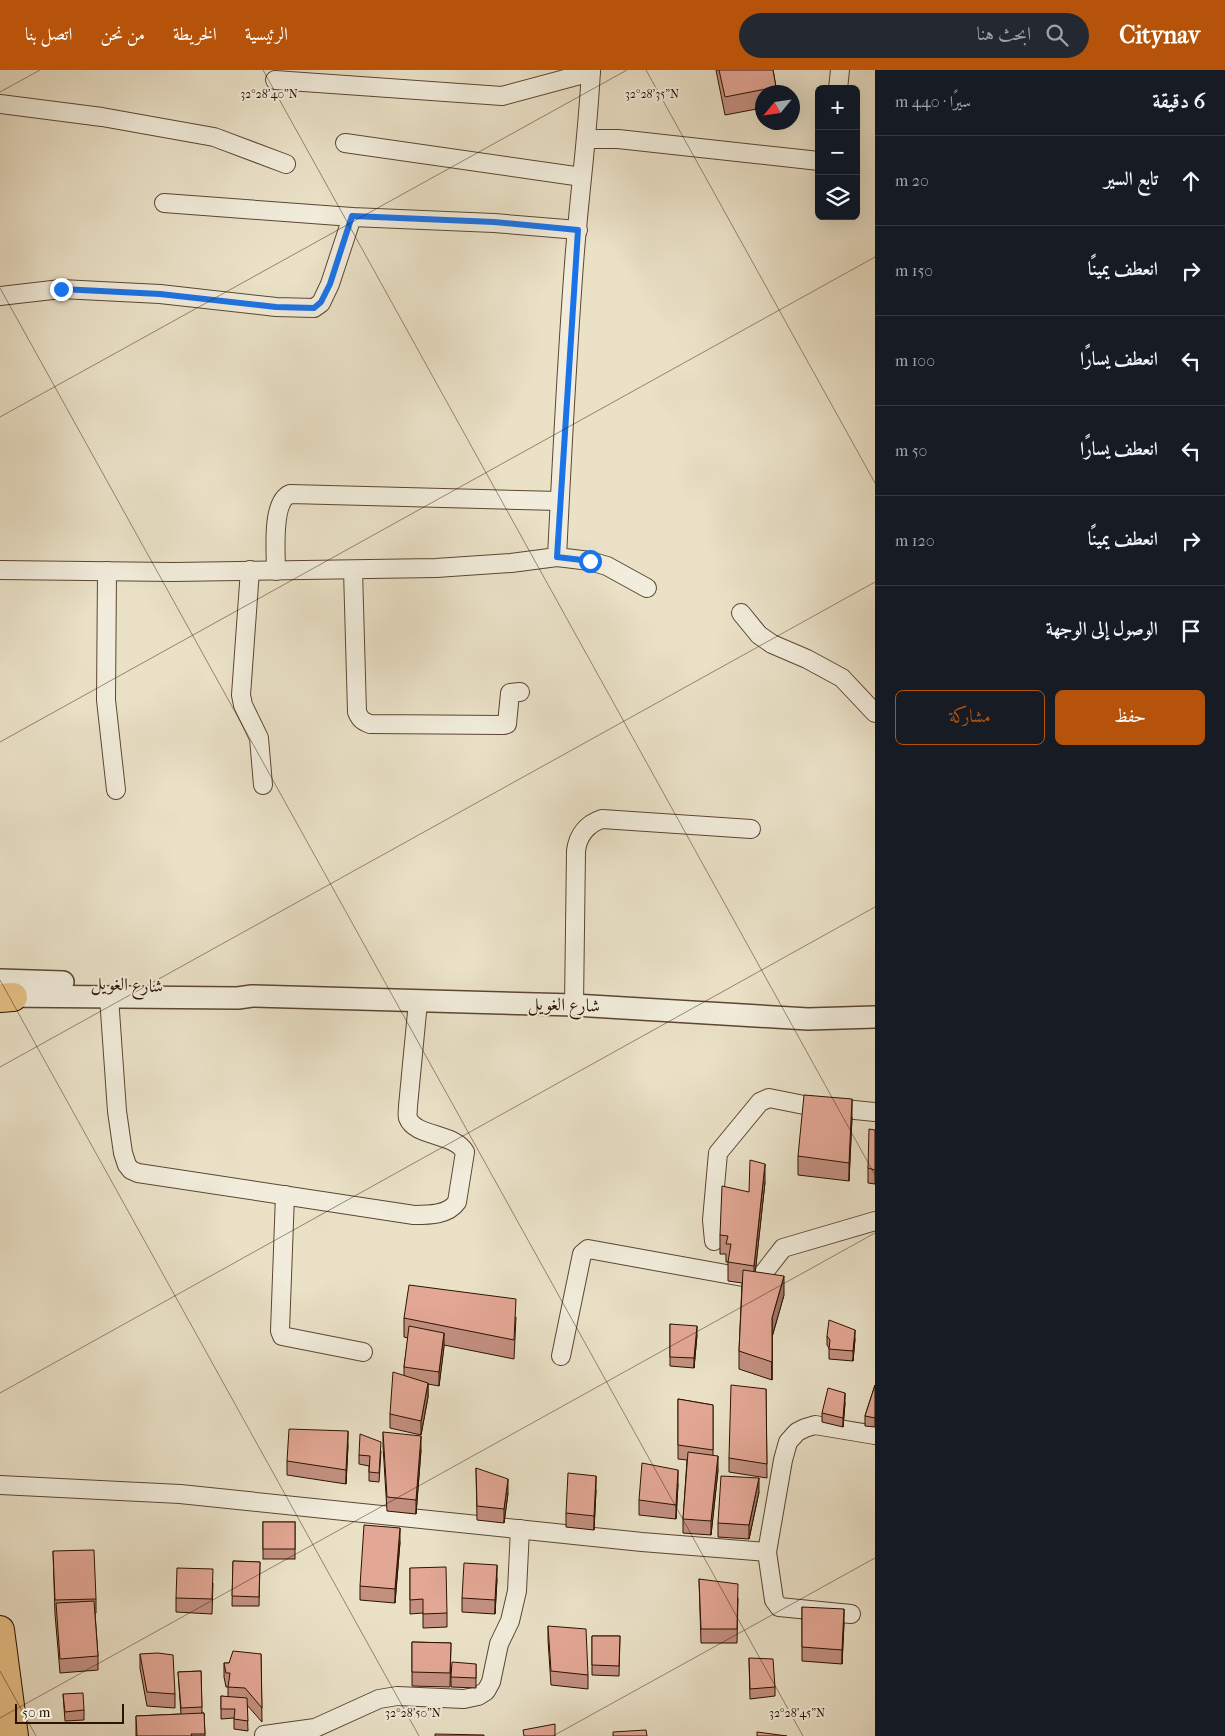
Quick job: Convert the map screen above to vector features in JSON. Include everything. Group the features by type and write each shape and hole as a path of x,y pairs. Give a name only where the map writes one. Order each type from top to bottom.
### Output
{"highway":[{"path":"0,1630 14,1736"}],"street":[{"path":"838,85 840,70"},
{"path":"275,80 502,96 591,71 587,139 578,230 557,557"},
{"path":"0,104 102,117 214,137 286,164"},
{"path":"587,139 618,139 815,161"},
{"path":"344,144 582,177"},
{"path":"164,203 352,216 494,222 578,230"},
{"path":"0,296 61,289 160,294 276,307 314,308 321,302 330,284 352,216"},
{"path":"276,571 277,517 280,504 285,496 290,494 560,501"},
{"path":"0,570 354,570 436,568 557,557 600,564 647,588"},
{"path":"250,570 241,695 243,704 259,738 262,785"},
{"path":"354,570 357,712 359,718 364,722 370,724 504,725 507,724 508,719 510,693 520,692"},
{"path":"107,571 106,700 116,790"},
{"path":"741,613 759,635 772,644 842,678 875,713"},
{"path":"574,1005 576,851 577,843 590,824 602,819 751,829"},
{"name":"شارع الغويل","path":"4,988 109,997 238,998 252,996 574,1005 808,1018 875,1017"},
{"name":"شارع الغويل","path":"4,988 234,988 252,996"},
{"path":"109,997 117,1111 123,1153 131,1170 138,1173 414,1215 429,1215 446,1211 457,1202 465,1152 455,1142 421,1130 408,1118 418,1002"},
{"path":"714,1241 712,1220 718,1154 760,1102 768,1098 804,1105 875,1112"},
{"path":"285,1195 280,1331 282,1336 363,1352"},
{"path":"560,1356 582,1254 588,1249 754,1279 762,1275 783,1248 875,1222"},
{"path":"851,1614 779,1607 774,1600 767,1552 783,1460 788,1442 797,1432 815,1425 875,1435"},
{"path":"0,1485 180,1494 767,1552"},
{"path":"264,1735 315,1728 379,1699 397,1696 464,1699 478,1696 486,1691 491,1682 499,1644 510,1621 517,1591 520,1529"}],"building":[{"path":"719,70 773,70 776,85 755,85 755,91 725,97"},
{"path":"804,1095 852,1099 849,1163 798,1156"},
{"path":"869,1129 875,1130 875,1170 868,1168"},
{"path":"750,1160 765,1164 754,1266 728,1262 731,1244 726,1244 728,1236 720,1235 722,1186 749,1192"},
{"path":"743,1270 784,1276 772,1318 772,1362 739,1351"},
{"path":"409,1285 516,1299 514,1340 404,1318"},
{"path":"829,1320 855,1330 853,1351 829,1349 830,1340 827,1336"},
{"path":"670,1324 697,1326 694,1358 670,1357"},
{"path":"409,1326 444,1333 439,1372 404,1367"},
{"path":"393,1372 428,1383 421,1421 390,1414"},
{"path":"731,1385 766,1389 767,1464 729,1458"},
{"path":"875,1385 875,1418 865,1416"},
{"path":"828,1388 845,1393 843,1418 822,1413"},
{"path":"678,1399 713,1405 713,1450 678,1445"},
{"path":"289,1429 348,1431 346,1470 287,1461"},
{"path":"383,1432 421,1436 416,1500 387,1497"},
{"path":"360,1434 381,1442 379,1473 369,1472 370,1456 359,1455"},
{"path":"688,1452 718,1456 711,1521 683,1519"},
{"path":"642,1463 678,1470 676,1505 639,1500"},
{"path":"476,1468 508,1479 504,1509 477,1506"},
{"path":"568,1473 596,1476 594,1516 566,1513"},
{"path":"721,1476 759,1478 749,1525 718,1523"},
{"path":"263,1522 295,1522 295,1549 263,1549"},
{"path":"364,1525 400,1528 395,1589 360,1586"},
{"path":"94,1550 96,1599 55,1600 53,1551"},
{"path":"233,1561 260,1562 259,1597 232,1596"},
{"path":"464,1563 497,1565 495,1600 462,1598"},
{"path":"446,1567 447,1613 423,1614 423,1599 410,1600 410,1568"},
{"path":"177,1568 213,1569 212,1599 176,1598"},
{"path":"699,1579 738,1584 737,1629 701,1629"},
{"path":"94,1601 98,1656 60,1659 56,1603"},
{"path":"802,1607 844,1609 842,1650 802,1647"},
{"path":"548,1626 586,1629 588,1675 551,1671"},
{"path":"592,1636 620,1636 619,1666 592,1665"},
{"path":"412,1642 451,1643 450,1673 412,1672"},
{"path":"233,1651 261,1654 262,1708 245,1688 228,1687 230,1673 226,1673 224,1663 229,1663"},
{"path":"158,1653 173,1655 175,1694 147,1692 140,1654"},
{"path":"749,1658 773,1659 775,1687 750,1689"},
{"path":"452,1662 476,1664 476,1678 451,1677"},
{"path":"201,1671 202,1707 181,1708 178,1672"},
{"path":"83,1693 84,1710 65,1712 63,1694"},
{"path":"221,1696 247,1698 248,1721 234,1719 235,1709 221,1709"},
{"path":"204,1713 205,1734 191,1734 192,1736 137,1736 136,1716"},
{"path":"555,1724 555,1736 524,1736 523,1730"},
{"path":"646,1730 647,1736 613,1736 613,1732"},
{"path":"757,1732 787,1736 757,1736"},
{"path":"435,1734 484,1735 484,1736 435,1736"}],"route":[{"path":"61,289 160,294 276,307 314,308 321,302 330,284 352,216 494,222 578,230 575,250 557,557 590,561"}]}
